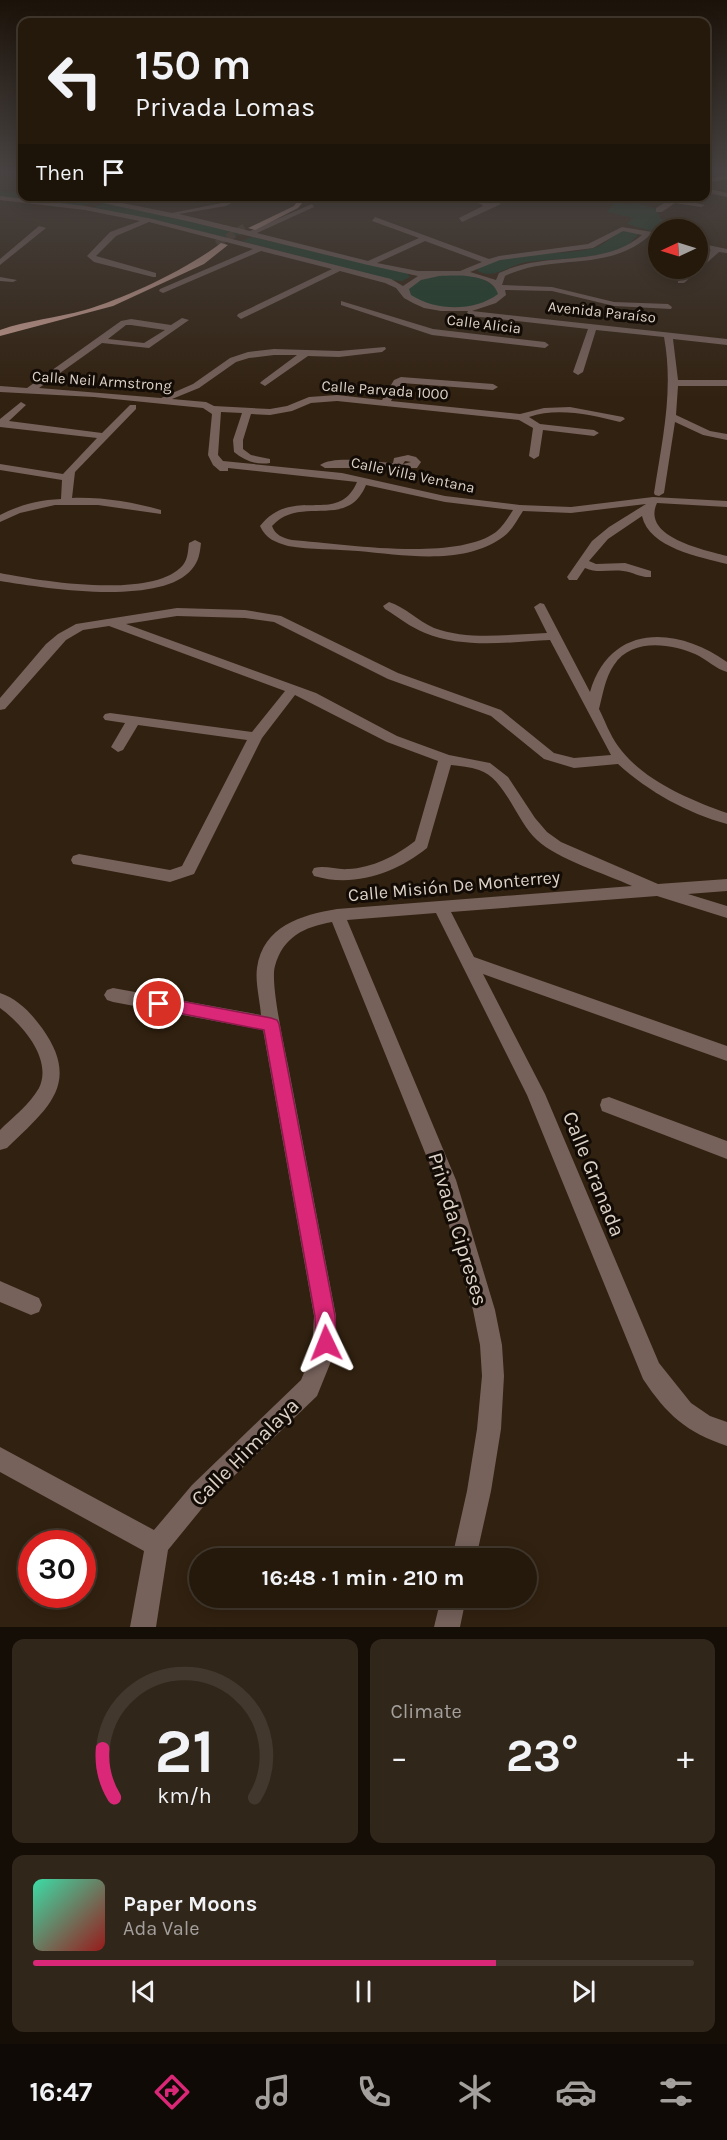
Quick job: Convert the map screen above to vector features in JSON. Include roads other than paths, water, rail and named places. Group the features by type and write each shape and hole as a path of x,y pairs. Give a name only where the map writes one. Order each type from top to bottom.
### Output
{"main road":[{"path":"0,331 110,304 201,262 221,247"}],"street":[{"path":"0,263 19,247"},
{"path":"100,247 91,256 97,260 153,275"},
{"path":"245,247 388,281 399,286 415,302 436,313"},
{"path":"313,247 407,272 457,273 486,278 499,286 552,290 614,304 668,307"},
{"path":"370,263 405,247"},
{"path":"453,247 489,261"},
{"path":"457,273 489,261 522,254 582,247"},
{"path":"476,267 476,271 483,274 502,275 511,269 533,263 587,259 613,254 631,247"},
{"path":"708,247 727,251"},
{"path":"163,291 259,249"},
{"path":"708,257 717,249"},
{"path":"242,316 338,269"},
{"path":"388,281 410,280 412,276 407,272"},
{"path":"405,293 406,286 412,281 436,274"},
{"path":"421,327 436,313 483,306 498,299 502,295 499,286 502,275"},
{"path":"0,279 13,280"},
{"name":"Calle Alicia","path":"344,303 378,317 421,327 432,332 552,334"},
{"name":"Avenida Paraíso","path":"483,306 486,311 497,316 552,334 593,326 668,335 675,364 675,383 671,416 654,501"},
{"name":"Avenida Paraíso","path":"436,313 497,316"},
{"path":"99,340 146,346 185,320"},
{"path":"30,390 128,322 171,328"},
{"path":"578,372 593,326"},
{"path":"537,353 552,334"},
{"path":"668,335 727,342"},
{"path":"164,399 196,386 233,360 248,355 274,352 339,354 382,349"},
{"path":"265,382 305,354"},
{"path":"385,403 397,382 401,380 493,387"},
{"path":"675,383 727,383"},
{"name":"Calle Neil Armstrong","path":"0,389 164,399 202,404 213,409"},
{"name":"Calle Parvada 1000","path":"213,409 276,412 309,400 330,398 521,417"},
{"path":"1,423 21,405"},
{"path":"66,502 67,478 76,463 133,407"},
{"name":"Calle Villa Ventana","path":"213,409 217,413 213,455 223,469 233,472 268,470 328,474 445,499 520,508 571,510 654,501 727,504"},
{"path":"521,417 536,412 562,410 595,413 620,419"},
{"path":"247,412 238,440 238,450 248,458 341,466 373,459 398,462"},
{"path":"671,416 707,433 727,437"},
{"path":"521,417 538,427 594,433"},
{"path":"1,423 103,436"},
{"path":"534,456 538,427"},
{"path":"0,467 67,478"},
{"path":"363,480 360,495 351,503 336,507 285,510 269,522 266,526 268,531 278,539 292,543 416,552 447,551 471,548 495,537 508,526 520,508"},
{"path":"573,577 598,541 654,501"},
{"path":"654,501 647,521 651,527 671,542 727,560"},
{"path":"0,519 17,510 66,502 99,502 157,512"},
{"path":"0,577 103,588 143,587 162,582 185,571 193,559 195,543"},
{"path":"585,559 594,568 619,567 646,574"},
{"path":"389,606 425,629 447,636 469,638 554,636"},
{"path":"540,608 592,709 621,759 674,795 727,819"},
{"path":"0,706 62,637 80,627 192,611 245,614 277,620 393,676 496,713 549,756 574,763 621,759"},
{"path":"112,623 293,688 392,740 446,759 485,766 503,780 530,822 542,836 556,846 653,889 727,912"},
{"path":"592,709 609,663 616,655 639,644 671,642 688,646 703,652 727,668"},
{"path":"79,860 170,876 188,870 256,737 293,688"},
{"path":"110,717 256,737"},
{"path":"118,747 134,720"},
{"path":"320,872 356,874 384,866 414,851 422,844 446,759"},
{"name":"Calle Misión De Monterrey","path":"271,1024 265,969 267,956 273,946 291,928 309,920 337,915 727,885"},
{"name":"Calle Granada","path":"441,908 536,1094 651,1371 670,1400 689,1417 712,1430 727,1434"},
{"name":"Privada Cipreses","path":"337,915 447,1180 484,1310 494,1376 489,1430 466,1548"},
{"path":"470,962 727,1054"},
{"path":"113,995 271,1024"},
{"path":"0,1000 26,1020 43,1043 52,1068 51,1082 46,1095 34,1112 7,1126 0,1142"},
{"name":"Calle Himalaya","path":"143,1627 157,1545 200,1493 309,1389 320,1371 326,1343 325,1316 271,1024"},
{"path":"609,1105 727,1150"},
{"path":"0,1291 31,1305"},
{"path":"0,1459 157,1545"},
{"path":"447,1627 452,1608"}]}
